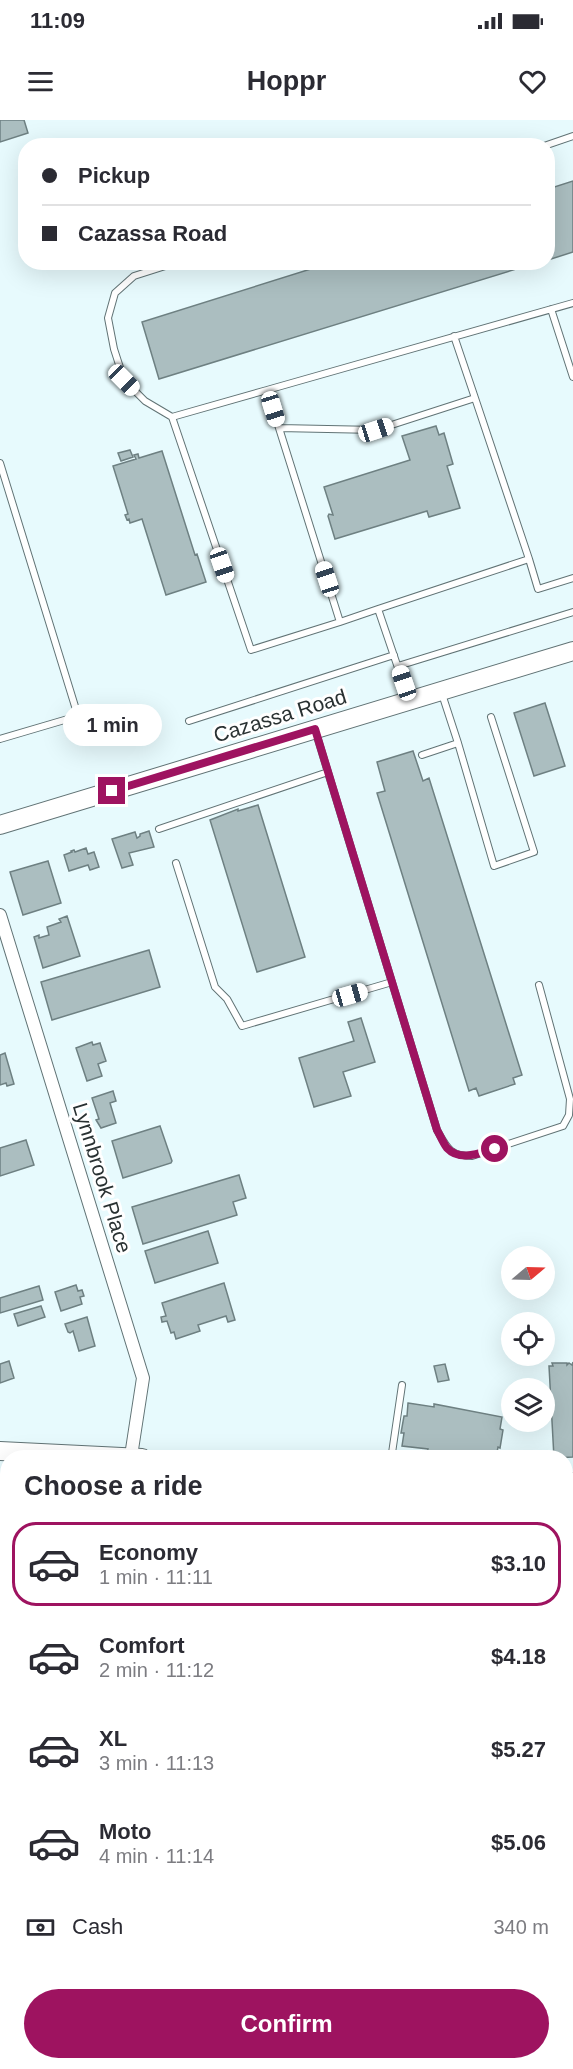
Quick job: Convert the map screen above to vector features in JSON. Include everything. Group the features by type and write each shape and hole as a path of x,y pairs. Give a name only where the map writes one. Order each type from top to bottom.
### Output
{"street":[{"name":"Cazassa Road","path":"0,825 573,651"},
{"name":"Lynnbrook Place","path":"0,915 143,1378 137,1450"}],"lane":[{"path":"555,142 573,136"},
{"path":"153,270 134,276 115,293 108,318 114,349 124,380 145,401 172,417 251,650 529,559"},
{"path":"172,417 573,303"},
{"path":"551,309 573,377"},
{"path":"454,336 538,589 573,578"},
{"path":"267,390 340,622"},
{"path":"279,428 376,430 475,398"},
{"path":"0,463 78,716 0,739"},
{"path":"378,609 410,700"},
{"path":"398,666 573,612"},
{"path":"189,721 394,655"},
{"path":"441,691 494,866 534,852 491,717"},
{"path":"315,729 437,1130 448,1149 461,1156 472,1156 563,1126 569,1115 570,1099 539,985"},
{"path":"422,755 458,743"},
{"path":"159,829 328,772"},
{"path":"176,863 215,987 227,999 242,1026 393,982"},
{"path":"392,1450 402,1385"}],"building":[{"path":"0,120 24,120 28,133 0,142"},
{"path":"573,181 573,252 555,258 555,187"},
{"path":"308,270 513,270 159,379 142,322"},
{"path":"436,426 439,435 444,433 453,464 447,466 460,508 429,517 427,511 335,539 328,516 333,515 324,487 410,460 402,436"},
{"path":"130,450 133,457 121,461 118,453"},
{"path":"162,451 195,555 197,554 206,582 166,595 142,519 130,523 129,519 127,520 125,515 128,514 113,466 136,459 134,455 138,454 139,458"},
{"path":"545,703 565,766 534,776 514,713"},
{"path":"413,751 423,781 429,778 522,1075 513,1078 515,1084 479,1096 476,1088 469,1091 377,793 385,791 377,762"},
{"path":"258,805 305,957 257,972 210,820 238,809 238,811"},
{"path":"149,831 154,847 129,853 133,865 122,868 112,839 135,832 137,838 140,834"},
{"path":"86,848 88,854 94,852 99,867 90,870 88,865 69,871 64,855"},
{"path":"48,861 61,903 23,915 10,872"},
{"path":"67,916 80,956 43,968 34,937 49,935 47,927 61,922 59,919"},
{"path":"149,950 160,987 52,1020 41,982"},
{"path":"361,1018 375,1062 343,1072 351,1096 314,1107 299,1058 354,1041 348,1022"},
{"path":"92,1042 93,1045 100,1043 106,1061 98,1064 102,1076 87,1081 76,1048"},
{"path":"5,1053 14,1084 7,1086 6,1083 0,1085 0,1055"},
{"path":"113,1091 116,1101 110,1103 116,1123 101,1128 96,1120 99,1119 92,1098"},
{"path":"160,1126 171,1163 123,1178 112,1141"},
{"path":"26,1140 34,1165 0,1176 0,1148"},
{"path":"239,1175 246,1198 233,1202 237,1215 143,1244 132,1207"},
{"path":"208,1231 218,1263 155,1283 145,1251"},
{"path":"224,1283 235,1320 228,1322 226,1316 198,1325 200,1331 176,1339 167,1321 162,1322 161,1317 166,1316 162,1303"},
{"path":"76,1285 78,1291 82,1290 84,1296 80,1297 82,1304 61,1311 55,1292"},
{"path":"39,1286 43,1300 0,1313 0,1298"},
{"path":"41,1306 45,1317 18,1326 14,1314"},
{"path":"87,1317 95,1346 79,1351 73,1331 68,1332 65,1324"},
{"path":"9,1361 14,1378 0,1383 0,1364"},
{"path":"573,1362 573,1450 554,1450 555,1378 550,1378 549,1366 555,1366 555,1363 567,1363 567,1365 569,1363 572,1365"},
{"path":"445,1364 449,1380 438,1382 434,1366"},
{"path":"408,1403 434,1407 434,1404 501,1417 500,1429 503,1432 500,1448 498,1447 497,1450 428,1450 402,1446 404,1433 401,1433 404,1416 407,1416"}],"route":[{"path":"112,791 315,729 437,1130 448,1149 461,1156 472,1156 495,1149"}]}
